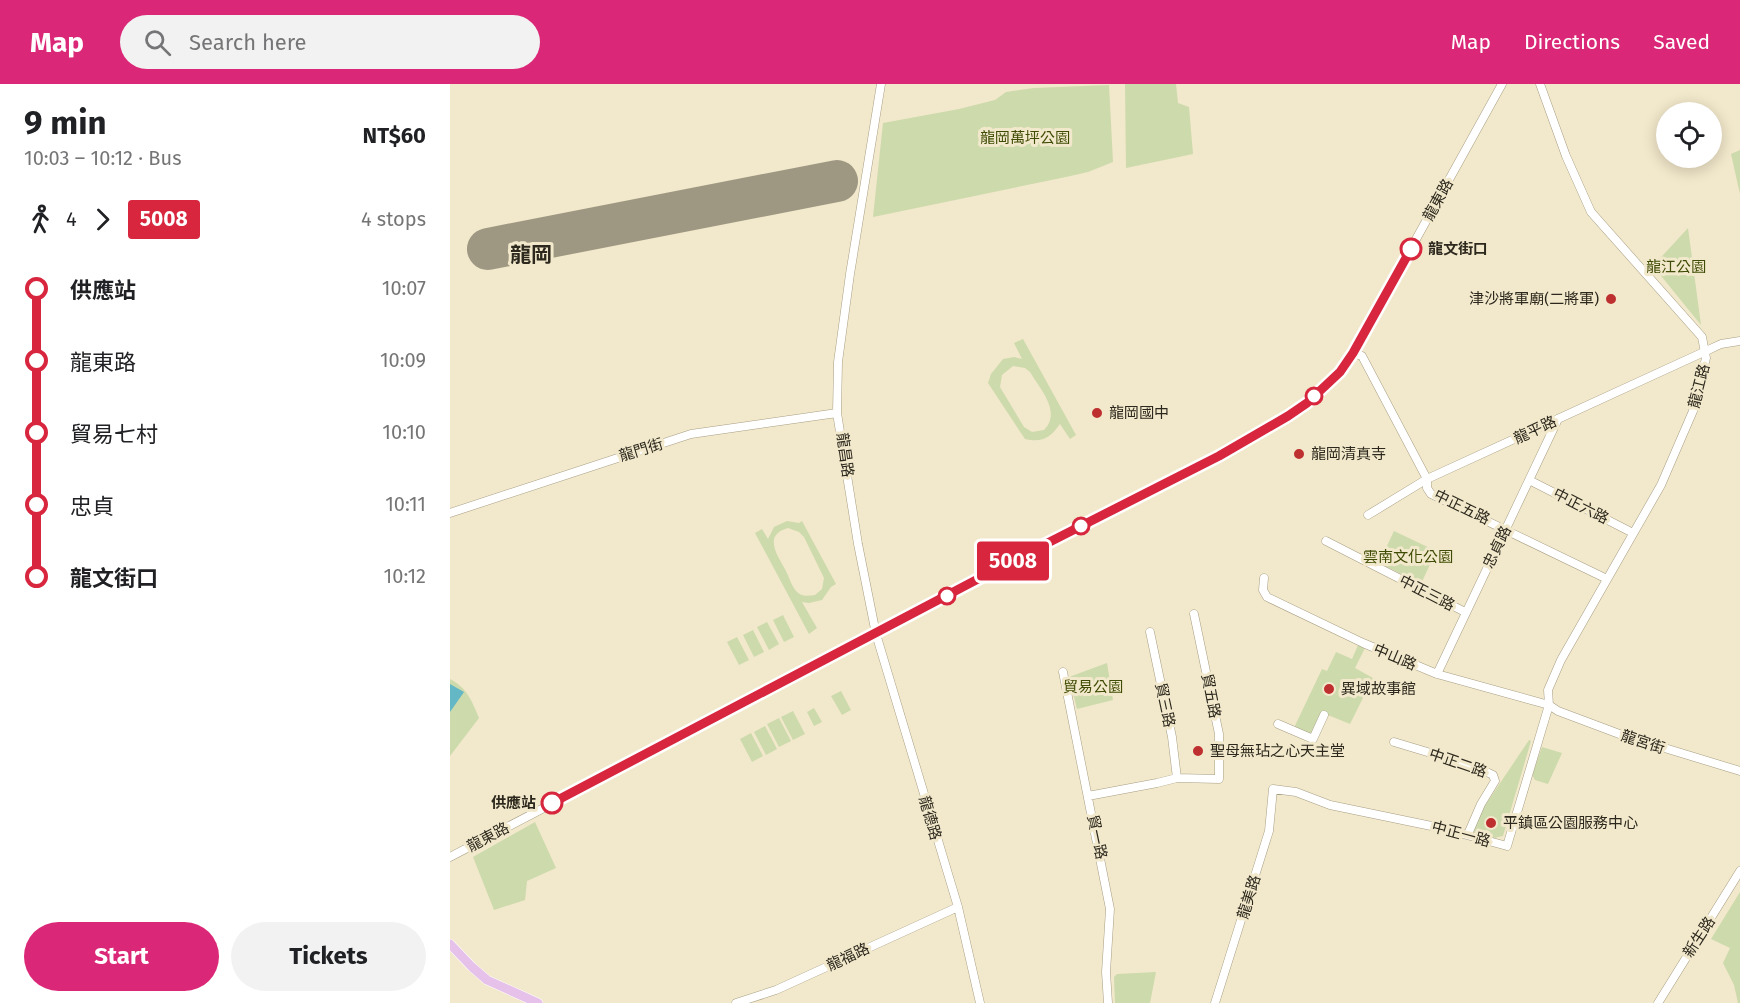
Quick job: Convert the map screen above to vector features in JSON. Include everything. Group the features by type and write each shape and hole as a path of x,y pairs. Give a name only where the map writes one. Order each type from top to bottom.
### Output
{"main road":[{"path":"450,944 487,980 538,1003"}],"street":[{"name":"龍昌路","path":"876,634 837,412 837,367 881,84"},
{"name":"龍東路","path":"450,857 1268,429 1307,403 1340,372 1353,353 1502,84"},
{"name":"龍江路","path":"1540,84 1566,156 1591,212 1702,337 1706,351 1704,370 1693,411 1661,485 1560,660 1548,690 1549,705"},
{"name":"龍平路","path":"1368,515 1427,479 1721,344 1740,341"},
{"name":"中正五路","path":"1353,353 1362,357 1427,479 1426,488 1431,494 1506,528 1607,579"},
{"name":"龍門街","path":"450,513 691,434 837,412"},
{"name":"忠貞路","path":"1437,674 1558,419"},
{"name":"中正六路","path":"1529,480 1633,533"},
{"name":"中正三路","path":"1326,541 1465,612"},
{"name":"中山路","path":"1264,578 1263,590 1267,597 1363,643 1437,674 1549,705"},
{"name":"貿五路","path":"1177,778 1219,779 1219,734 1194,614"},
{"name":"貿三路","path":"1150,632 1172,737 1177,778"},
{"name":"龍德路","path":"876,634 958,907 980,1003"},
{"name":"貿一路","path":"1064,672 1110,909 1106,972 1108,1003"},
{"name":"龍宮街","path":"1549,705 1558,711 1622,735 1740,771"},
{"name":"中正一路","path":"1273,789 1296,792 1330,805 1361,813 1468,834 1507,846 1549,705"},
{"path":"1278,724 1312,739 1324,715"},
{"name":"中正二路","path":"1394,742 1474,766 1493,775 1495,781 1481,804 1468,834"},
{"path":"1088,796 1177,778"},
{"name":"龍美路","path":"1215,1003 1269,831 1273,789"},
{"name":"新生路","path":"1658,1003 1740,871"},
{"name":"龍福路","path":"736,1003 776,990 958,907"}],"green space":[{"path":"1125,84 1176,84 1178,103 1189,107 1193,154 1126,168"},
{"name":"龍岡萬坪公園","path":"1109,85 1113,162 1088,172 873,217 883,123 995,100 1006,92 1034,88"},
{"path":"1740,150 1740,194 1731,154"},
{"name":"龍江公園","path":"1688,228 1701,325 1653,266"},
{"path":"1023,339 1076,435 1070,439 1060,424 1053,433 1041,440 1025,439 988,383 991,374 1003,359 1014,357 1022,359 1014,343","holes":["1013,366 1025,368 1030,372 1048,401 1051,416 1044,430 1032,432 1024,427 1000,387 1002,375"]},
{"path":"787,521 799,523 802,521 836,584 822,600 802,602 817,628 809,634 755,533 762,529 768,539 774,527","holes":["788,528 799,532 804,537 824,578 822,589 815,595 803,595 795,590 774,547 774,541 780,531"]},
{"name":"雲南文化公園","path":"1394,531 1436,551 1421,584 1379,563"},
{"path":"783,615 794,637 784,642 773,620"},
{"path":"767,622 779,644 769,650 757,627"},
{"path":"753,630 764,652 754,657 743,635"},
{"path":"737,637 749,660 739,665 727,642"},
{"path":"1359,643 1366,646 1355,668 1373,678 1350,724 1328,715 1312,743 1292,732 1322,669 1327,671 1336,652 1352,659"},
{"name":"貿易公園","path":"1107,663 1113,700 1077,709 1069,677"},
{"path":"450,679 465,691 479,718 450,756"},
{"path":"841,691 851,710 842,715 831,696"},
{"path":"814,708 822,722 814,726 807,712"},
{"path":"793,711 805,734 793,740 781,717"},
{"path":"779,718 791,741 779,747 767,724"},
{"path":"765,726 777,749 766,755 754,732"},
{"path":"751,733 763,756 752,762 740,739"},
{"path":"1529,740 1531,741 1503,836 1494,838 1472,831 1472,825"},
{"path":"1542,747 1562,753 1548,784 1535,780 1532,775"},
{"path":"535,822 556,868 527,881 525,900 494,910 473,857"},
{"path":"1740,892 1740,1003 1738,1003 1734,985 1723,963 1730,948 1711,939"},
{"path":"1156,972 1150,1003 1115,1003 1114,977 1117,974"}],"water":[{"path":"450,684 464,692 450,712"}],"runway":[{"path":"488,249 837,181"}],"bus line":[{"name":"5008","path":"552,803 1268,429 1307,403 1340,372 1411,249"}],"place":[{"name":"龍文街口","path":"1411,249"},
{"name":"津沙將軍廟(二將軍)","path":"1611,299"},
{"name":"龍岡國中","path":"1097,413"},
{"name":"龍岡清真寺","path":"1299,454"},
{"name":"異域故事館","path":"1329,689"},
{"name":"聖母無玷之心天主堂","path":"1198,751"},
{"name":"供應站","path":"552,803"},
{"name":"平鎮區公園服務中心","path":"1491,823"}],"district":[{"name":"龍岡","path":"531,255"}]}
